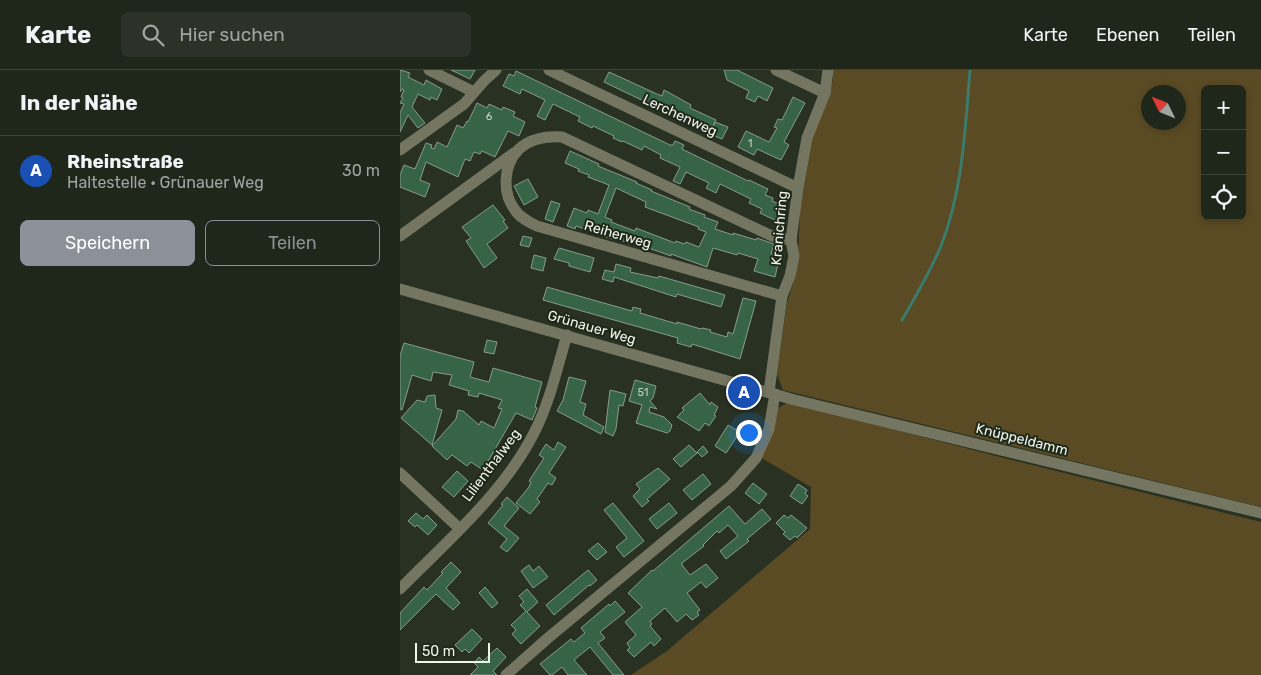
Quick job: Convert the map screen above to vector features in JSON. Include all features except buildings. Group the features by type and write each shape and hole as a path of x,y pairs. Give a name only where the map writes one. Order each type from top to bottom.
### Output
{"street":[{"path":"429,70 474,92"},
{"path":"400,150 464,104 496,70"},
{"name":"Lerchenweg","path":"549,70 798,188"},
{"path":"776,70 824,93"},
{"name":"Kranichring","path":"506,675 559,628 731,486 756,458 769,429 782,296 790,276 794,256 791,240 808,133 824,93 828,70"},
{"path":"400,236 519,149 541,138 550,136 562,137 772,236 791,240"},
{"name":"Reiherweg","path":"519,149 506,177 506,188 515,211 525,220 537,226 782,296"},
{"name":"Grünauer Weg","path":"400,289 772,393"},
{"name":"Lilienthalweg","path":"400,588 460,529 519,458 534,434 546,405 567,335"},
{"name":"Knüppeldamm","path":"772,393 1261,513"},
{"path":"400,473 460,529"}],"shaded area":[{"path":"833,70 1261,70 1261,507 783,390 777,374 787,303 795,277 800,210 812,138 833,80"},
{"path":"788,402 1261,522 1261,675 631,675 667,651 810,529 811,487 760,457 778,408"}],"waterway":[{"path":"902,320 918,293 941,246 954,203 962,159 970,70"}],"place":[{"name":"Rheinstraße","path":"744,392"}]}
